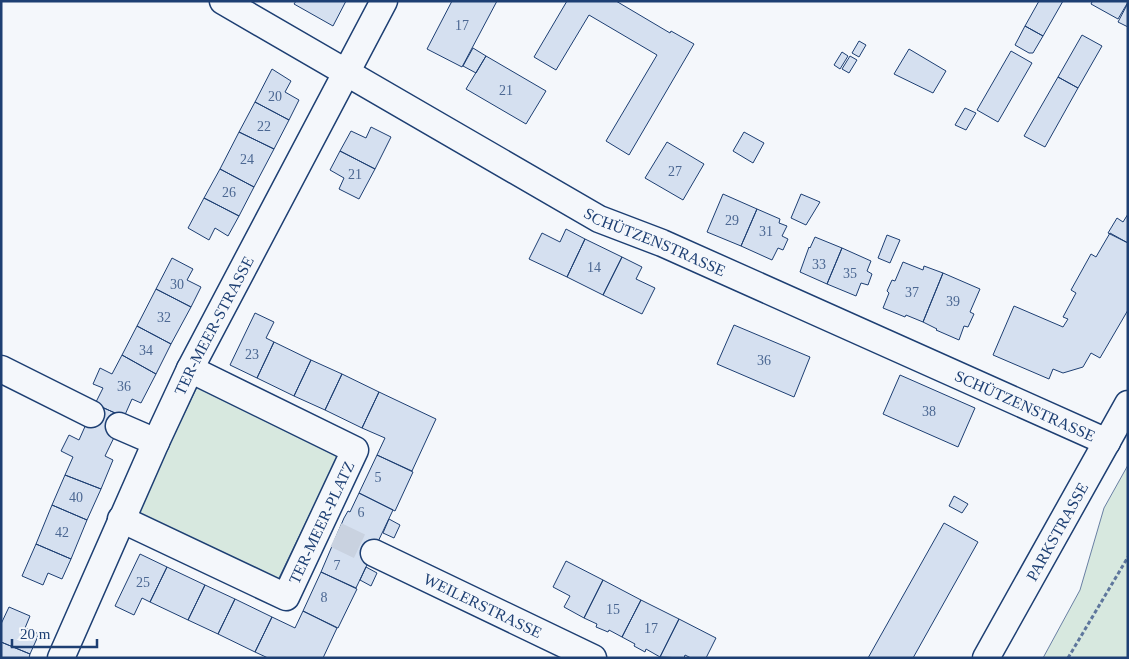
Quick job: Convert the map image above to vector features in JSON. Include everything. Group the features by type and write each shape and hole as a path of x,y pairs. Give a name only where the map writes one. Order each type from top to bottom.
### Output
{"street":[{"name":"SCHÜTZENSTRASSE","path":"223,1 599,219 662,243 1107,442"},
{"name":"TER-MEER-STRASSE","path":"61,658 121,519 190,369 384,1"},
{"path":"1,369 91,414"},
{"name":"TER-MEER-PLATZ","path":"121,519 286,597 328,531 355,450 190,369"},
{"name":"PARKSTRASSE","path":"986,658 1128,404"},
{"path":"119,426 156,442"},
{"name":"WEILERSTRASSE","path":"374,553 593,658"}],"path":[{"path":"1068,658 1128,557"}],"shaded area":[{"path":"198,385 339,454 276,584 135,516"},
{"path":"1128,465 1128,658 1043,658 1080,590 1104,508"}],"building":[{"path":"296,1 346,1 333,26 294,4"},
{"path":"452,1 497,1 462,67 427,49"},
{"path":"567,1 616,1 670,33 671,31 694,44 629,155 606,141 657,55 589,15 556,70 534,57"},
{"path":"1039,1 1063,1 1043,36 1025,26"},
{"path":"1090,1 1128,2 1118,19 1091,4 1092,2"},
{"path":"1128,3 1128,27 1118,22"},
{"path":"1025,26 1043,36 1033,53 1029,53 1015,45"},
{"path":"1082,35 1102,46 1078,88 1058,77"},
{"path":"859,41 866,45 859,57 852,53"},
{"path":"473,48 486,56 476,73 463,66"},
{"path":"909,49 946,71 933,93 894,74"},
{"path":"1011,51 1032,63 998,122 977,110"},
{"path":"842,52 848,56 840,69 834,65"},
{"path":"486,56 546,91 526,124 466,89"},
{"path":"850,56 857,60 849,73 842,69"},
{"path":"272,69 291,81 285,92 299,100 289,120 255,102"},
{"path":"1058,77 1078,88 1045,147 1024,136"},
{"path":"255,102 289,120 274,149 239,132"},
{"path":"965,108 976,113 966,130 955,125"},
{"path":"371,127 391,137 375,169 340,151 351,131 366,138"},
{"path":"239,132 274,149 254,187 220,169"},
{"path":"744,132 764,143 753,163 733,151"},
{"path":"667,142 704,164 683,200 645,178"},
{"path":"340,151 375,169 359,199 339,189 344,178 330,170"},
{"path":"220,169 254,187 239,216 204,198"},
{"path":"723,194 757,209 741,246 707,232"},
{"path":"801,194 820,202 806,225 791,218"},
{"path":"204,198 239,216 228,236 215,228 209,240 188,228"},
{"path":"757,209 780,219 779,223 787,226 782,236 788,239 783,250 778,248 772,260 741,246"},
{"path":"1128,214 1128,243 1108,233 1117,218 1123,222"},
{"path":"566,229 585,239 567,277 529,259 542,233 560,242"},
{"path":"1110,233 1128,243 1128,310 1100,358 1091,353 1083,367 1063,373 1053,369 1049,379 993,355 1014,306 1063,327 1068,319 1063,317 1076,293 1071,290 1091,254 1096,257"},
{"path":"887,235 900,240 890,263 878,258"},
{"path":"815,237 842,248 827,284 800,272 809,247"},
{"path":"585,239 622,257 603,295 567,277"},
{"path":"842,248 871,261 867,271 872,274 868,285 861,283 856,296 827,284"},
{"path":"622,257 642,267 636,279 655,288 642,314 603,295"},
{"path":"172,258 193,269 187,280 201,287 191,307 156,289"},
{"path":"903,262 923,270 924,266 943,273 923,322 883,308 889,293 887,291 892,280 895,281"},
{"path":"943,273 980,289 970,312 974,314 968,327 964,326 959,340 923,322"},
{"path":"156,289 191,307 171,344 137,326"},
{"path":"255,313 274,322 266,338 274,342 257,378 230,365"},
{"path":"734,325 810,357 794,397 717,364"},
{"path":"137,326 171,344 156,374 122,355"},
{"path":"274,342 311,360 294,396 257,378"},
{"path":"122,355 156,374 141,403 132,399 124,417 95,404 103,388 93,384 100,368 112,374"},
{"path":"311,360 342,374 325,410 294,396"},
{"path":"342,374 379,392 362,428 325,410"},
{"path":"900,375 975,408 958,447 883,414"},
{"path":"379,392 436,419 412,471 377,455 385,438 362,428"},
{"path":"95,404 124,417 105,456 113,460 101,489 65,475 73,457 61,451 69,435 79,440"},
{"path":"377,455 413,472 395,511 359,493"},
{"path":"65,475 101,489 87,520 52,505"},
{"path":"359,493 393,510 356,588 321,572 344,518 348,511 350,512"},
{"path":"954,496 968,504 962,513 949,506"},
{"path":"52,505 87,520 71,559 36,544"},
{"path":"389,519 400,525 394,538 383,533"},
{"path":"944,523 978,542 913,658 868,658"},
{"path":"36,544 71,559 62,579 48,573 43,585 22,576"},
{"path":"140,554 167,567 150,602 142,598 134,615 115,606"},
{"path":"566,561 603,580 584,618 564,607 570,596 553,587"},
{"path":"167,567 205,585 188,620 150,602"},
{"path":"366,567 377,573 371,586 360,580"},
{"path":"321,572 357,589 338,628 303,611"},
{"path":"603,580 641,600 622,637 609,630 608,632 596,627 597,624 584,618"},
{"path":"205,585 235,599 218,634 188,620"},
{"path":"235,599 272,617 255,652 218,634"},
{"path":"641,600 679,619 660,657 646,649 645,652 622,637"},
{"path":"9,607 30,616 25,628 39,634 30,654 1,642 1,624"},
{"path":"303,611 337,628 323,658 268,658 255,652 272,617 295,628"},
{"path":"679,619 716,638 706,658 691,658 685,655 684,658 660,657"},
{"path":"1,642 30,654 29,658 1,658"}],"tunnel":[{"path":"336,535 374,553"}]}
